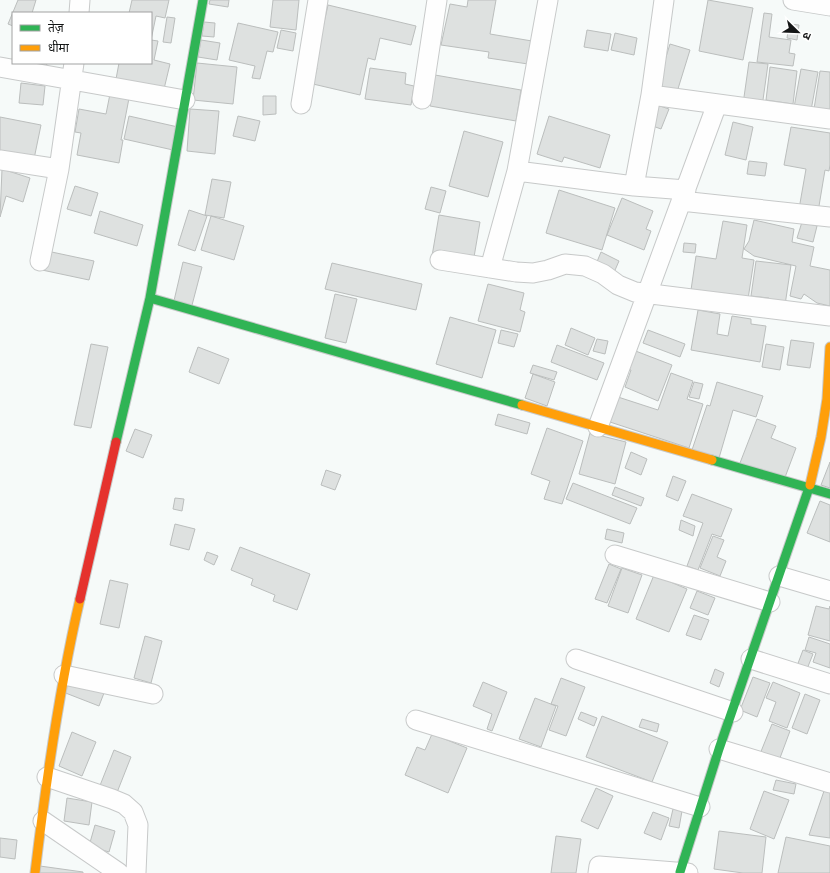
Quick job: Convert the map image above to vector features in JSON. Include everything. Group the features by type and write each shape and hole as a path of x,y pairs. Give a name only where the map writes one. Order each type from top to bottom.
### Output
{"street":[{"path":"78,12 80,0"},
{"path":"35,873 43,821 47,777 70,641 150,298 203,0"},
{"path":"301,104 318,0"},
{"path":"422,100 437,0"},
{"path":"490,268 517,171 548,0"},
{"path":"634,186 651,95 664,0"},
{"path":"793,0 830,6"},
{"path":"0,67 73,71 185,100"},
{"path":"40,261 59,169 73,71"},
{"path":"651,95 830,119"},
{"path":"598,427 717,104"},
{"path":"0,160 59,169"},
{"path":"517,171 634,186 830,217"},
{"path":"440,260 533,273 565,264 585,266 603,274 618,285 635,292 830,316"},
{"path":"150,298 830,494"},
{"path":"598,873 599,866 684,873 700,807 809,488 821,437 827,399 830,347"},
{"path":"615,555 770,602"},
{"path":"779,576 830,591"},
{"path":"576,659 733,712"},
{"path":"751,660 830,684"},
{"path":"64,675 153,694"},
{"path":"416,720 700,807"},
{"path":"719,749 830,783"},
{"path":"47,777 112,799 124,804 134,812 138,825 136,873"},
{"path":"43,821 119,873"}],"building":[{"path":"18,0 36,0 32,12 13,12"},
{"path":"132,0 169,0 165,18 156,16 152,35 152,12 129,12"},
{"path":"210,0 229,0 228,7 209,4"},
{"path":"273,0 299,0 296,30 270,27"},
{"path":"468,0 496,0 490,34 532,41 528,64 488,58 489,52 441,45 450,4 467,7"},
{"path":"708,0 753,8 743,60 699,51"},
{"path":"328,5 416,26 411,45 380,38 375,60 368,58 360,95 313,84 317,68 314,67"},
{"path":"764,13 772,14 769,37 791,40 789,53 795,54 793,66 757,62"},
{"path":"12,14 12,26 8,24"},
{"path":"167,17 175,18 171,43 163,42"},
{"path":"204,22 215,23 214,37 202,36"},
{"path":"238,23 278,32 273,52 267,51 260,79 252,78 255,66 229,60"},
{"path":"789,24 799,25 797,40 787,38"},
{"path":"281,30 296,33 293,51 277,48"},
{"path":"587,30 611,34 608,51 584,47"},
{"path":"615,33 637,38 634,55 611,50"},
{"path":"152,40 158,41 154,60 170,64 164,89 116,79 119,64 152,64"},
{"path":"201,40 220,43 217,60 198,57"},
{"path":"670,44 690,50 677,92 657,86"},
{"path":"749,62 768,64 762,107 743,104"},
{"path":"197,63 237,67 233,104 193,100"},
{"path":"28,64 47,64 46,68"},
{"path":"770,67 797,71 793,104 766,100"},
{"path":"370,68 406,73 405,84 414,86 411,105 365,99"},
{"path":"801,69 818,72 810,116 793,113"},
{"path":"820,71 830,72 830,111 814,109"},
{"path":"435,75 521,90 516,121 430,106"},
{"path":"21,83 45,86 43,105 19,103"},
{"path":"111,89 130,93 121,140 123,140 119,163 77,155 81,133 75,132 79,109 106,114"},
{"path":"263,96 276,96 276,114 263,115"},
{"path":"657,105 669,109 661,129 650,125"},
{"path":"190,109 219,111 215,154 187,151"},
{"path":"129,116 178,127 173,150 124,139"},
{"path":"238,116 260,121 255,141 233,136"},
{"path":"549,116 610,135 600,168 564,157 562,162 537,154"},
{"path":"0,117 41,125 34,159 0,153"},
{"path":"733,122 753,127 746,160 725,155"},
{"path":"791,127 830,133 830,165 829,171 825,170 818,212 799,209 806,169 784,165"},
{"path":"464,131 503,142 488,197 449,186"},
{"path":"749,161 767,163 765,176 747,174"},
{"path":"2,169 30,178 23,202 6,196 0,217"},
{"path":"212,179 231,182 224,218 205,215"},
{"path":"75,186 98,193 91,216 67,209"},
{"path":"431,187 446,191 440,213 425,209"},
{"path":"559,190 615,208 602,250 546,233"},
{"path":"622,198 653,211 646,229 651,231 644,250 607,235"},
{"path":"189,210 207,216 195,251 178,245"},
{"path":"100,211 143,225 137,246 94,233"},
{"path":"439,215 480,222 473,263 432,256"},
{"path":"211,216 244,226 234,260 201,250"},
{"path":"754,220 794,229 792,242 814,247 810,266 830,270 830,306 817,303 804,294 801,299 790,296 796,266 754,256 744,249 749,241"},
{"path":"723,221 747,225 742,258 754,260 748,299 691,290 696,256 716,259"},
{"path":"802,222 817,226 813,242 797,238"},
{"path":"684,243 696,244 695,253 683,252"},
{"path":"47,251 94,261 89,280 42,270"},
{"path":"601,252 619,261 612,277 594,269"},
{"path":"756,261 791,265 785,305 768,303 769,298 751,296"},
{"path":"183,262 202,267 191,309 173,305"},
{"path":"332,263 422,284 416,310 325,289"},
{"path":"488,284 524,293 520,310 525,312 520,332 478,321"},
{"path":"335,294 357,299 346,343 325,338"},
{"path":"698,310 720,314 717,334 728,336 732,316 751,319 751,324 766,326 760,362 691,350"},
{"path":"450,317 496,330 482,378 436,364"},
{"path":"571,328 595,338 588,355 565,345"},
{"path":"501,330 518,334 514,347 498,343"},
{"path":"648,330 685,344 680,357 643,343"},
{"path":"597,339 608,341 605,354 593,351"},
{"path":"791,340 814,343 810,368 787,365"},
{"path":"91,344 108,347 91,428 74,425"},
{"path":"766,344 784,347 780,370 762,367"},
{"path":"557,345 604,363 597,380 551,362"},
{"path":"198,347 229,359 219,384 189,372"},
{"path":"633,350 672,365 658,401 625,387 631,370 626,368"},
{"path":"533,365 557,372 554,380 530,373"},
{"path":"671,373 693,381 687,399 703,404 689,448 610,422 618,397 658,410"},
{"path":"533,374 555,382 547,406 525,398"},
{"path":"694,382 703,384 699,399 689,397"},
{"path":"717,382 763,396 756,417 733,410 719,458 692,450 707,405 710,406"},
{"path":"498,414 530,423 527,434 495,425"},
{"path":"757,419 776,426 771,438 796,448 784,480 740,463"},
{"path":"547,428 583,441 562,504 544,499 550,481 531,474"},
{"path":"135,429 152,435 143,458 126,451"},
{"path":"590,433 626,442 615,484 579,474"},
{"path":"631,452 647,459 641,475 625,468"},
{"path":"830,462 830,488 821,485"},
{"path":"326,470 341,475 335,490 321,485"},
{"path":"673,476 686,481 678,501 666,496"},
{"path":"573,483 637,508 630,524 566,499"},
{"path":"615,487 644,498 641,506 612,495"},
{"path":"692,494 732,509 721,537 712,534 698,570 687,566 703,523 683,516"},
{"path":"175,498 184,499 182,511 173,509"},
{"path":"820,501 830,505 830,542 807,533"},
{"path":"681,520 695,526 693,536 679,530"},
{"path":"175,524 195,529 189,550 170,545"},
{"path":"607,529 624,533 622,543 605,539"},
{"path":"713,536 724,540 717,557 726,561 720,576 700,568"},
{"path":"240,547 310,574 297,610 273,601 275,595 251,585 253,579 231,570"},
{"path":"207,552 218,556 214,565 204,560"},
{"path":"609,564 621,569 607,603 595,599"},
{"path":"622,568 642,575 628,613 608,606"},
{"path":"654,575 687,589 669,632 636,619"},
{"path":"110,580 128,584 119,628 100,624"},
{"path":"697,591 715,598 708,615 690,608"},
{"path":"816,606 829,609 830,606 830,641 808,635"},
{"path":"694,615 709,620 701,640 686,635"},
{"path":"145,636 162,641 151,683 134,678"},
{"path":"809,637 830,644 830,668 813,662 816,653 805,650"},
{"path":"803,650 813,654 807,669 797,666"},
{"path":"715,669 724,673 719,687 710,683"},
{"path":"753,677 770,683 757,717 740,710"},
{"path":"561,678 585,687 566,736 549,730 558,706 551,704"},
{"path":"68,679 104,693 99,706 63,692"},
{"path":"483,682 507,692 492,731 487,729 492,714 473,706"},
{"path":"773,682 800,693 787,728 769,721 776,702 766,698"},
{"path":"805,694 820,700 807,734 792,728"},
{"path":"535,698 556,706 541,747 519,739"},
{"path":"581,712 597,718 594,726 578,719"},
{"path":"602,716 668,742 652,782 586,757"},
{"path":"642,719 659,724 657,732 639,727"},
{"path":"772,724 790,731 777,766 758,759"},
{"path":"72,732 96,742 82,776 59,766"},
{"path":"432,734 467,748 448,793 405,775 417,747 425,750"},
{"path":"114,750 131,757 116,795 99,788"},
{"path":"776,780 796,784 794,794 773,790"},
{"path":"596,788 613,796 598,829 581,821"},
{"path":"764,791 789,800 774,839 750,829"},
{"path":"824,791 830,792 830,838 809,835"},
{"path":"67,798 92,802 89,825 64,821"},
{"path":"673,809 682,811 679,828 669,826"},
{"path":"653,812 669,818 661,840 644,833"},
{"path":"95,825 115,831 109,852 89,846"},
{"path":"719,831 766,837 762,873 743,873 714,869"},
{"path":"556,836 581,839 576,873 551,873"},
{"path":"786,837 830,846 830,873 778,873"},
{"path":"0,838 17,840 15,859 0,857"},
{"path":"40,866 83,872 83,873 39,873"}],"traffic: fast":[{"path":"116,442 150,298 203,0"},
{"path":"150,298 522,405"},
{"path":"712,460 830,494"},
{"path":"680,872 719,749 810,485"}],"traffic: slow":[{"path":"810,485 821,437 827,399 830,347"},
{"path":"522,405 712,460"},
{"path":"35,873 54,735 72,633 80,599"}],"traffic: jam":[{"path":"80,599 116,442"}]}
